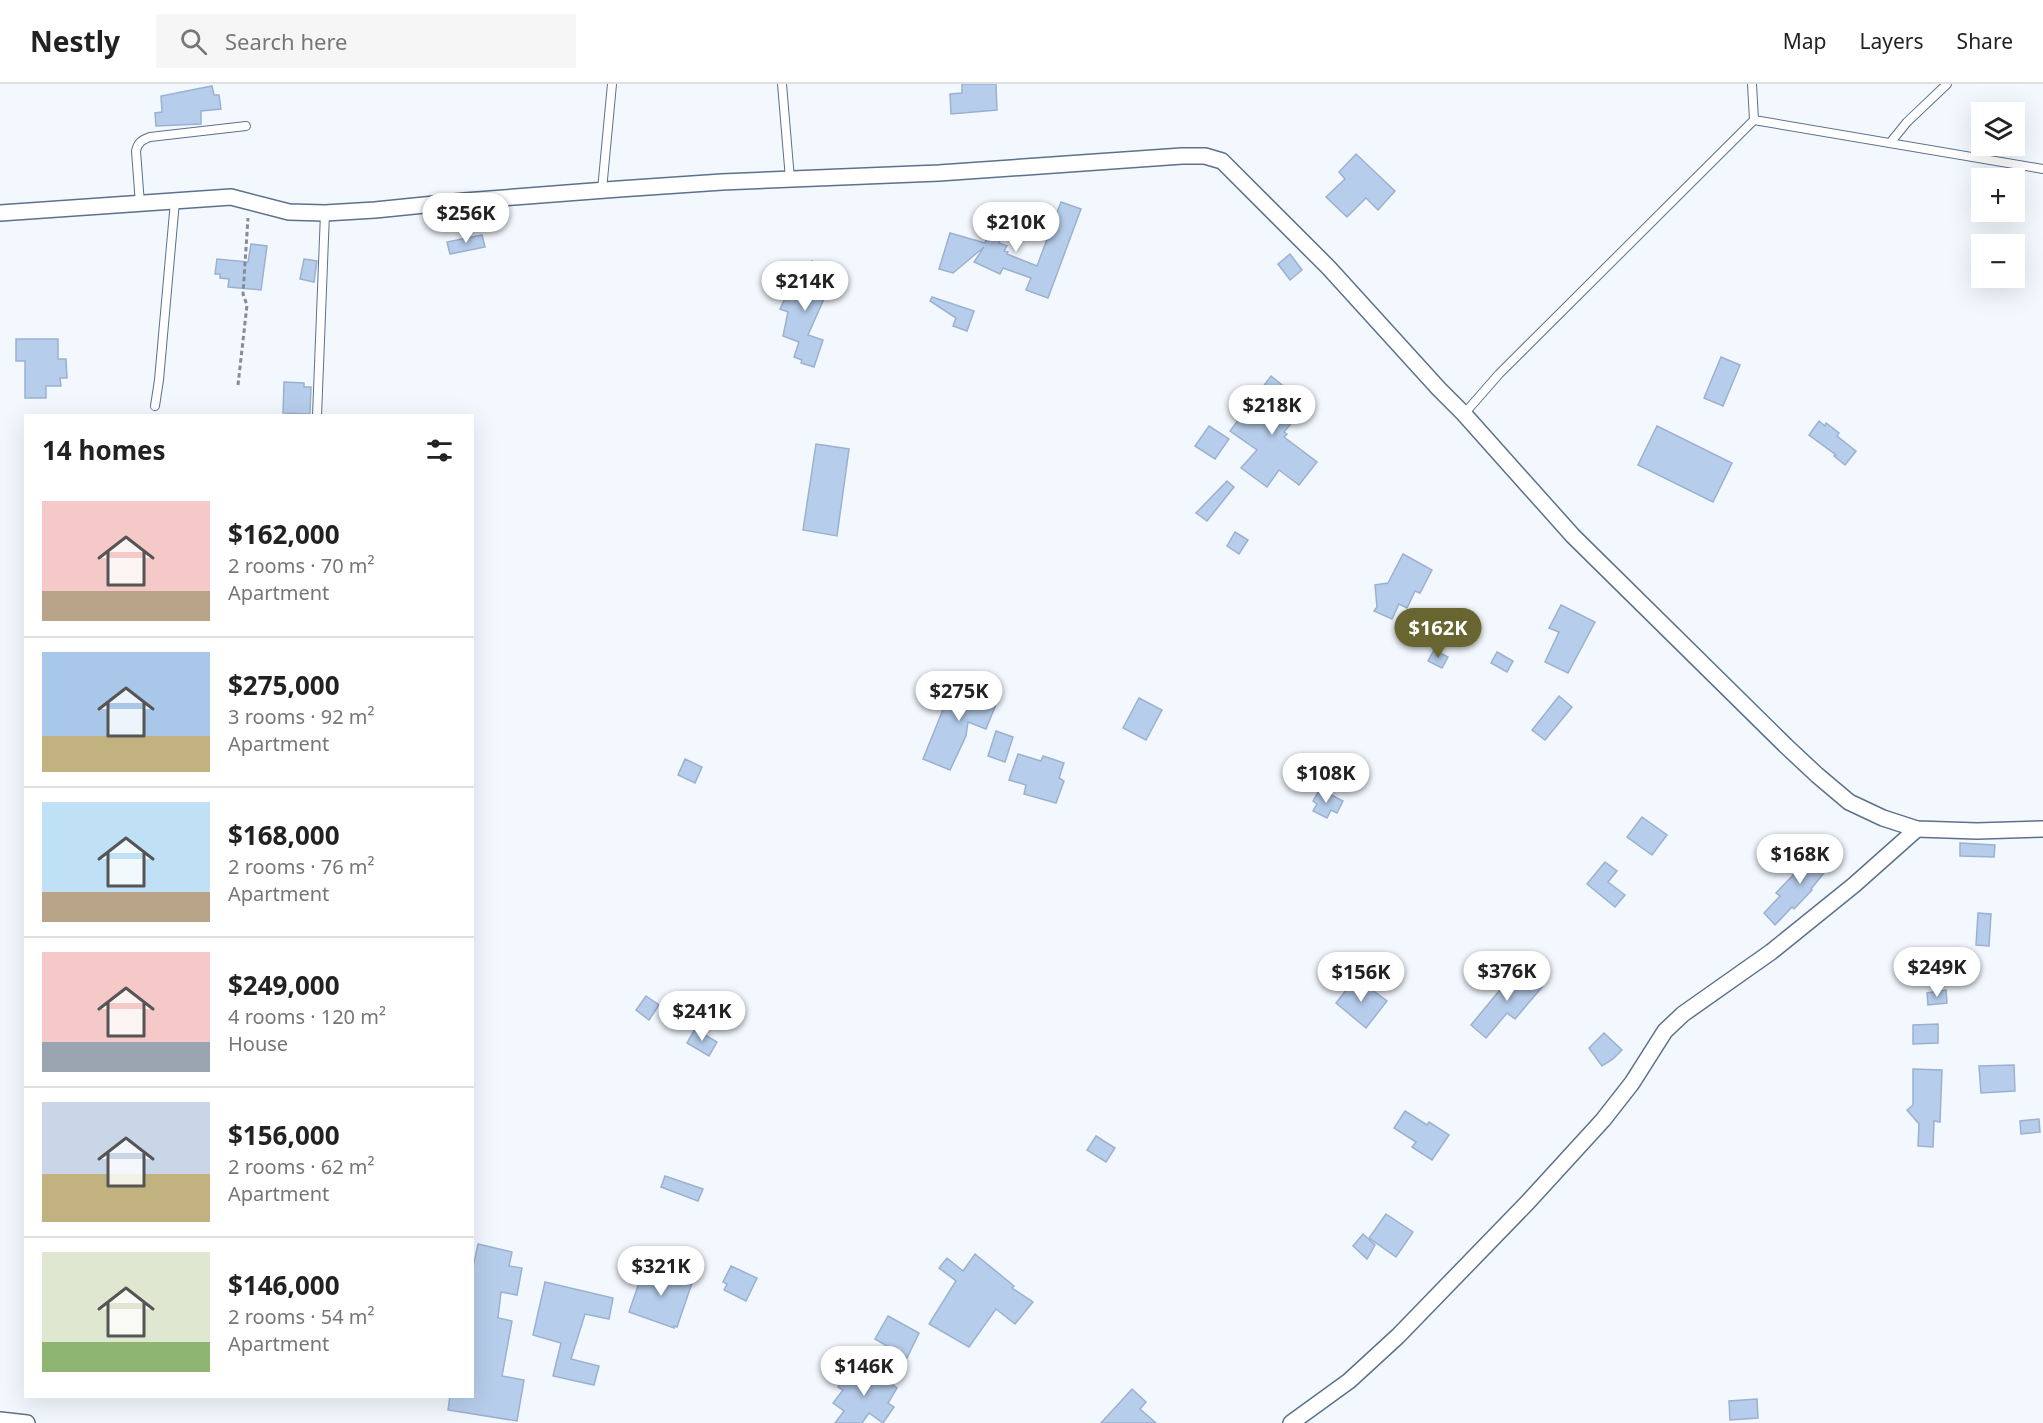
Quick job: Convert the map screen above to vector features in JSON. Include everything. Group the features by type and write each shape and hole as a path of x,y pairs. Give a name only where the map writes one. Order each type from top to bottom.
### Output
{"street":[{"path":"0,213 231,197 289,212 325,213 602,190 939,173 1182,156 1205,156 1222,160 1329,268 1573,536 1817,775 1849,802 1883,818 1917,828 1977,831 2043,829"},
{"path":"1291,1423 1349,1381 1398,1336 1512,1218 1603,1120 1632,1083 1665,1031 1683,1014 1771,952 1854,885 1917,828"},
{"path":"0,1420 33,1423"}],"lane":[{"path":"602,190 612,84"},
{"path":"782,84 790,179"},
{"path":"1464,414 1499,374 1754,120 1752,84"},
{"path":"1890,143 1907,122 1947,84"},
{"path":"1754,120 2043,169"},
{"path":"140,204 136,151 137,145 142,140 150,137 246,126"},
{"path":"154,406 159,380 175,201"},
{"path":"317,414 325,213"}],"path":[{"path":"238,385 247,305 243,294 248,201"}],"building":[{"path":"962,84 996,84 997,110 951,114 950,94 962,93"},
{"path":"212,86 214,95 219,95 221,109 201,111 201,124 156,126 155,113 162,112 161,96"},
{"path":"1356,154 1395,191 1378,210 1366,198 1347,217 1326,197 1345,179 1339,172"},
{"path":"1061,202 1081,209 1048,298 1026,290 1031,278 1003,268 1000,274 974,262 984,247 953,273 939,269 950,233 985,243 991,225 1004,230 999,243 1007,246 1004,251 1008,252 1007,254 1037,266"},
{"path":"482,235 485,247 450,254 447,242"},
{"path":"251,244 267,246 261,290 228,287 229,279 220,278 220,274 215,274 217,259 248,262"},
{"path":"1290,254 1302,270 1290,280 1278,264"},
{"path":"304,259 317,261 314,282 300,279"},
{"path":"812,261 825,268 821,277 831,283 808,335 823,340 814,367 801,363 802,360 794,357 799,342 783,336 788,312 780,309 796,276 800,278 804,270 807,272"},
{"path":"932,297 974,311 967,331 953,326 956,318 930,301"},
{"path":"16,339 58,339 58,359 66,359 67,378 60,378 61,386 46,386 46,398 25,398 25,361 16,361"},
{"path":"1721,357 1740,365 1723,406 1704,398"},
{"path":"1271,376 1287,389 1284,394 1303,409 1284,432 1287,434 1284,437 1317,462 1299,485 1279,470 1267,487 1241,468 1257,450 1230,431"},
{"path":"284,382 304,383 304,387 311,387 310,414 283,413"},
{"path":"1819,421 1825,426 1826,423 1839,433 1837,436 1856,451 1845,465 1834,456 1836,455 1809,435"},
{"path":"1209,426 1229,439 1215,459 1195,446"},
{"path":"1657,426 1732,463 1713,502 1638,465"},
{"path":"816,444 849,449 837,536 803,530"},
{"path":"1227,481 1234,487 1207,521 1196,513"},
{"path":"1235,532 1248,540 1239,554 1227,546"},
{"path":"1403,554 1432,570 1420,593 1415,591 1407,608 1399,604 1392,619 1374,611 1377,607 1375,585 1388,583"},
{"path":"1561,605 1595,622 1568,673 1545,662 1559,632 1549,628"},
{"path":"1434,650 1448,657 1442,668 1428,661"},
{"path":"1497,652 1513,661 1507,672 1491,663"},
{"path":"955,680 999,697 986,729 968,722 966,736 950,770 923,759"},
{"path":"1559,696 1572,707 1545,740 1532,730"},
{"path":"1139,698 1162,710 1146,740 1123,728"},
{"path":"996,731 1013,737 1005,762 988,756"},
{"path":"1018,754 1041,761 1043,756 1064,763 1059,778 1064,781 1056,803 1024,794 1026,785 1009,780"},
{"path":"685,759 702,767 695,783 678,775"},
{"path":"1320,789 1343,801 1337,813 1331,810 1327,818 1313,811 1317,804 1313,801"},
{"path":"1642,817 1667,835 1652,855 1627,837"},
{"path":"1960,843 1995,845 1994,857 1960,856"},
{"path":"1821,846 1836,858 1812,890 1775,925 1764,913 1780,896 1776,893 1799,869 1801,871"},
{"path":"1605,862 1617,871 1608,882 1625,895 1615,907 1587,884"},
{"path":"1978,913 1991,914 1989,946 1976,945"},
{"path":"1518,968 1542,987 1515,1019 1507,1013 1486,1038 1471,1025"},
{"path":"1356,978 1387,1001 1366,1028 1336,1003"},
{"path":"1946,990 1947,1003 1928,1005 1927,993"},
{"path":"646,996 659,1005 649,1020 636,1010"},
{"path":"1938,1024 1938,1043 1913,1044 1913,1025"},
{"path":"695,1029 717,1042 709,1056 687,1043"},
{"path":"1604,1033 1622,1050 1602,1066 1589,1048"},
{"path":"2014,1065 2015,1091 1981,1093 1979,1066"},
{"path":"1913,1069 1942,1070 1940,1122 1934,1121 1933,1147 1918,1146 1919,1124 1907,1110 1913,1105"},
{"path":"1405,1111 1427,1125 1429,1122 1449,1135 1432,1160 1412,1147 1416,1142 1394,1128"},
{"path":"2039,1119 2040,1132 2021,1134 2020,1121"},
{"path":"1096,1136 1115,1148 1106,1162 1087,1150"},
{"path":"665,1176 703,1189 698,1201 661,1187"},
{"path":"1386,1214 1413,1232 1396,1257 1369,1238"},
{"path":"1363,1234 1375,1245 1367,1259 1353,1246"},
{"path":"478,1244 512,1252 509,1266 522,1268 517,1295 501,1292 498,1318 512,1321 502,1376 524,1380 517,1421 448,1410 450,1398 474,1398 474,1263"},
{"path":"975,1254 1014,1286 1012,1288 1033,1302 1015,1324 996,1309 969,1347 929,1324 956,1281 939,1268 947,1258 963,1271"},
{"path":"648,1266 693,1280 677,1327 674,1326 674,1328 629,1312 640,1280 643,1281"},
{"path":"731,1266 757,1278 746,1301 724,1290 727,1284 723,1282"},
{"path":"545,1282 613,1298 609,1319 585,1314 571,1359 599,1366 594,1385 553,1376 561,1343 533,1335"},
{"path":"888,1316 919,1333 907,1358 875,1339"},
{"path":"850,1364 874,1380 878,1374 897,1388 888,1403 894,1407 883,1423 869,1413 862,1423 835,1423 844,1411 833,1403 843,1390 838,1387 844,1376 842,1375"},
{"path":"1132,1389 1146,1402 1140,1409 1156,1423 1101,1423"},
{"path":"1757,1399 1758,1418 1730,1420 1729,1401"}]}
